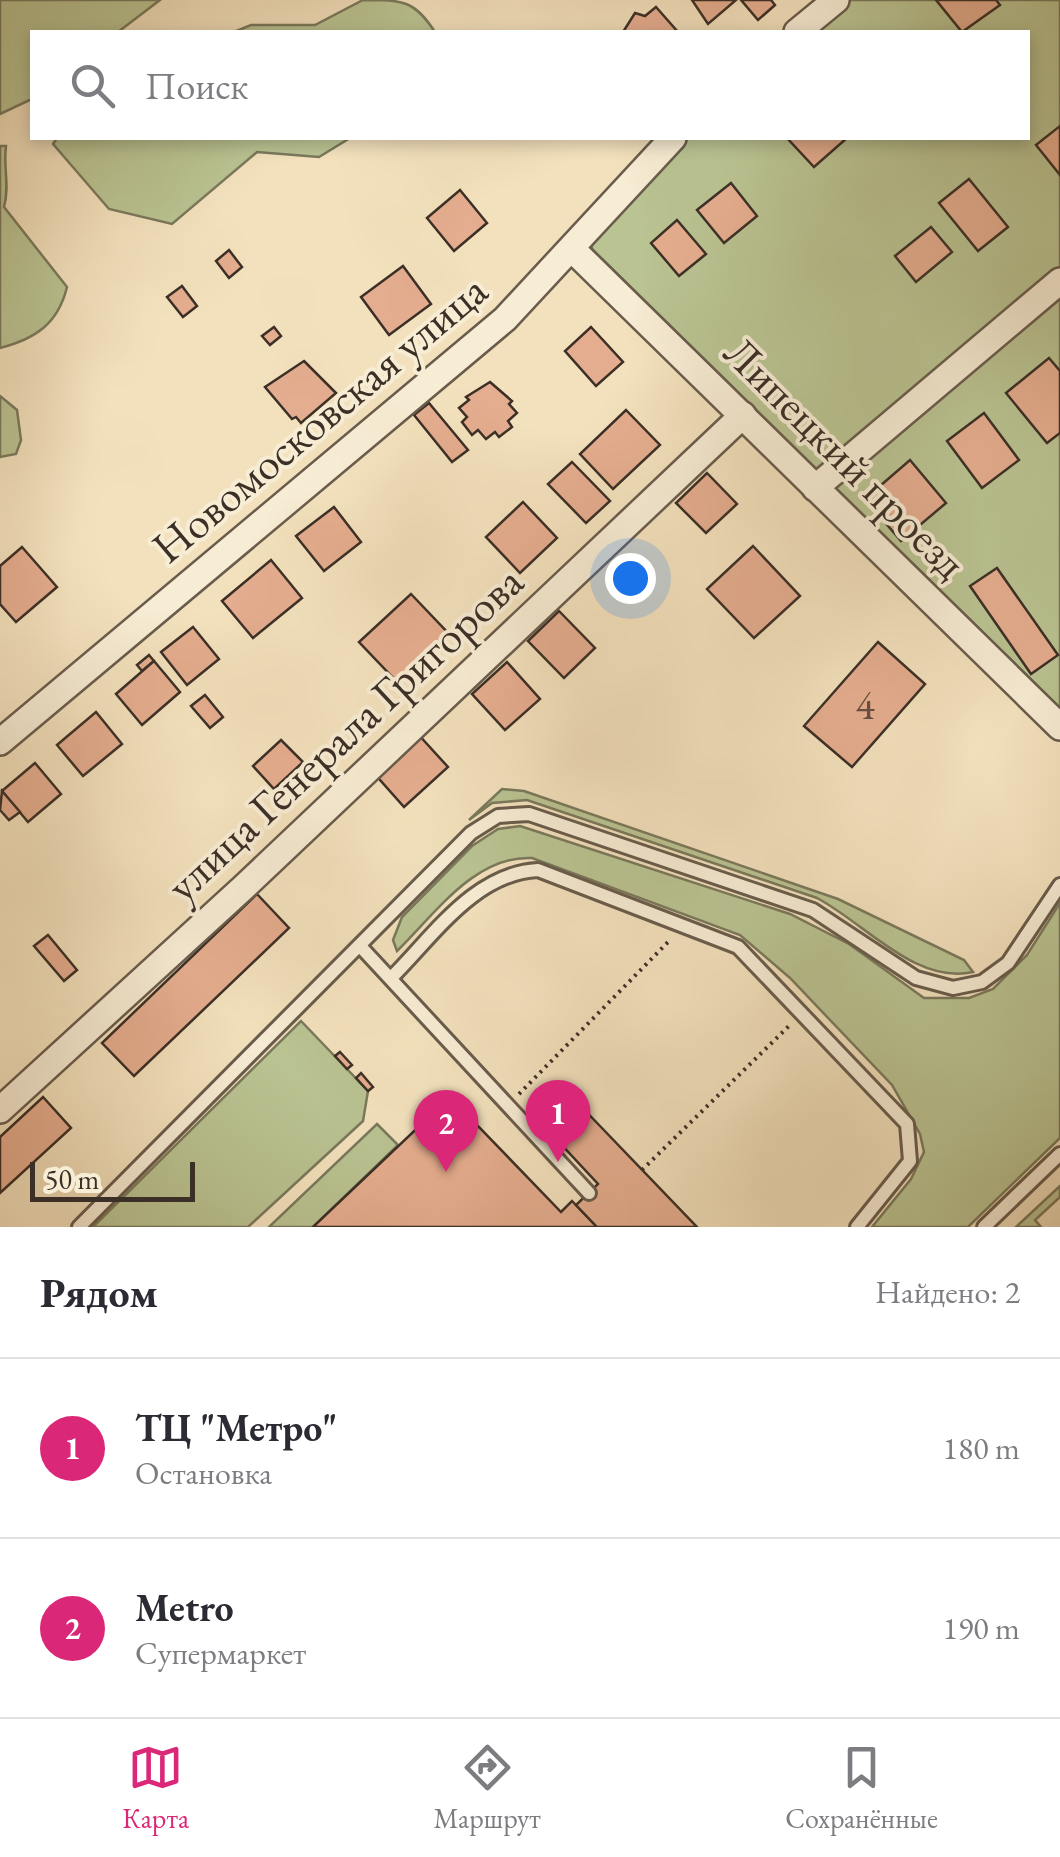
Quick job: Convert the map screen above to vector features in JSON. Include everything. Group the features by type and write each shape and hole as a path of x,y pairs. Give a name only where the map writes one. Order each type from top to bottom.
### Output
{"street":[{"path":"799,30 836,0"},
{"name":"Новомосковская улица","path":"0,742 506,320 652,156 672,140"},
{"name":"Липецкий проезд","path":"572,249 1060,727"},
{"path":"815,488 1060,281"},
{"name":"улица Генерала Григорова","path":"0,1110 744,415"}],"lane":[{"path":"79,1227 472,834 498,816 529,814 814,910 916,978 952,988 982,982 1008,963 1060,885"},
{"path":"392,977 488,882 512,871 538,870 738,948 907,1124 910,1161 857,1227"},
{"path":"360,946 510,1104 588,1193"},
{"path":"984,1227 1060,1154"}],"path":[{"path":"510,1104 684,926"},
{"path":"642,1170 802,1014"}],"green space":[{"path":"0,0 160,0 121,30 30,30 30,100 0,114"},
{"path":"363,0 388,0 414,8 433,30 239,30 251,25 315,25"},
{"path":"846,0 1060,0 1060,708 592,249 591,233 680,140 1030,140 1030,30 809,30"},
{"path":"56,140 347,140 319,157 257,152 172,224 109,209 53,144"},
{"path":"0,146 6,146 4,207 67,287 58,311 43,328 0,348"},
{"path":"0,396 17,410 21,440 16,454 0,457"},
{"path":"502,789 524,791 838,899 964,960 973,972 931,970 892,950 817,898 527,800 492,803 469,820"},
{"path":"520,826 790,914 849,944 924,998 969,998 993,989 1027,955 1060,903 1060,1138 968,1227 872,1227 911,1179 924,1152 920,1134 892,1085 790,978 740,935 532,858 511,860 474,876 397,951 393,940 402,917 472,846 498,829"},
{"path":"301,1021 368,1091 363,1121 248,1227 93,1227"},
{"path":"377,1124 398,1145 313,1227 269,1227"},
{"path":"1060,1186 1060,1197 1035,1220 1041,1227 1016,1227"}],"building":[{"path":"692,0 736,0 708,24"},
{"path":"741,0 771,0 775,5 758,20"},
{"path":"936,0 996,0 1000,5 965,30 960,30"},
{"path":"656,7 676,30 624,30 635,13 645,16"},
{"path":"1060,126 1060,175 1036,145"},
{"path":"789,140 845,140 814,167"},
{"path":"969,179 1008,227 978,251 939,203"},
{"path":"731,183 757,216 724,243 697,210"},
{"path":"460,190 487,223 454,251 427,218"},
{"path":"677,220 706,254 679,276 651,243"},
{"path":"931,227 952,252 916,282 895,256"},
{"path":"229,250 242,267 229,278 216,261"},
{"path":"403,266 431,304 389,335 361,297"},
{"path":"182,286 197,306 183,317 167,297"},
{"path":"274,327 281,336 270,345 262,336"},
{"path":"591,327 623,362 596,386 565,351"},
{"path":"1049,358 1060,371 1060,433 1047,443 1006,393"},
{"path":"304,361 336,393 301,423 296,417 292,419 265,387"},
{"path":"490,382 512,401 509,404 517,413 508,421 512,427 499,437 495,432 486,439 478,430 472,435 462,422 467,417 459,408 469,400 466,397"},
{"path":"429,403 468,450 452,462 414,415"},
{"path":"626,410 660,445 613,489 580,454"},
{"path":"984,413 1019,460 982,488 947,441"},
{"path":"910,460 946,503 901,541 865,499"},
{"path":"572,462 610,501 586,523 548,484"},
{"path":"707,473 737,504 706,533 676,503"},
{"path":"523,502 557,538 520,573 486,537"},
{"path":"334,507 361,542 324,571 296,536"},
{"path":"753,546 800,596 754,638 707,589"},
{"path":"22,547 57,587 16,622 0,604 0,566"},
{"path":"271,560 302,598 253,638 222,601"},
{"path":"997,568 1058,655 1031,674 970,586"},
{"path":"411,594 450,635 399,684 359,642"},
{"path":"559,611 595,648 564,678 528,641"},
{"path":"193,627 219,659 187,685 161,652"},
{"path":"878,642 925,684 852,767 804,726"},
{"path":"149,655 154,661 142,671 137,665"},
{"path":"154,661 180,692 142,725 116,694"},
{"path":"507,662 540,699 505,730 472,694"},
{"path":"205,695 223,717 210,728 191,706"},
{"path":"96,712 122,744 83,776 57,745"},
{"path":"417,733 448,767 404,807 373,772"},
{"path":"281,740 303,762 274,789 253,766"},
{"path":"35,763 61,794 28,822 2,791"},
{"path":"2,791 20,812 9,820 0,810"},
{"path":"257,894 289,928 134,1076 102,1043"},
{"path":"48,935 77,970 64,981 34,946"},
{"path":"340,1052 352,1065 347,1069 335,1056"},
{"path":"361,1073 373,1087 368,1091 356,1078"},
{"path":"43,1097 71,1128 0,1193 0,1137"},
{"path":"450,1097 561,1212 572,1201 597,1227 313,1227"},
{"path":"575,1100 697,1227 597,1227 576,1205 598,1184 546,1128"}],"place":[{"name":"ТЦ \"Метро\"","path":"558,1162"},
{"name":"Metro","path":"446,1172"}]}
